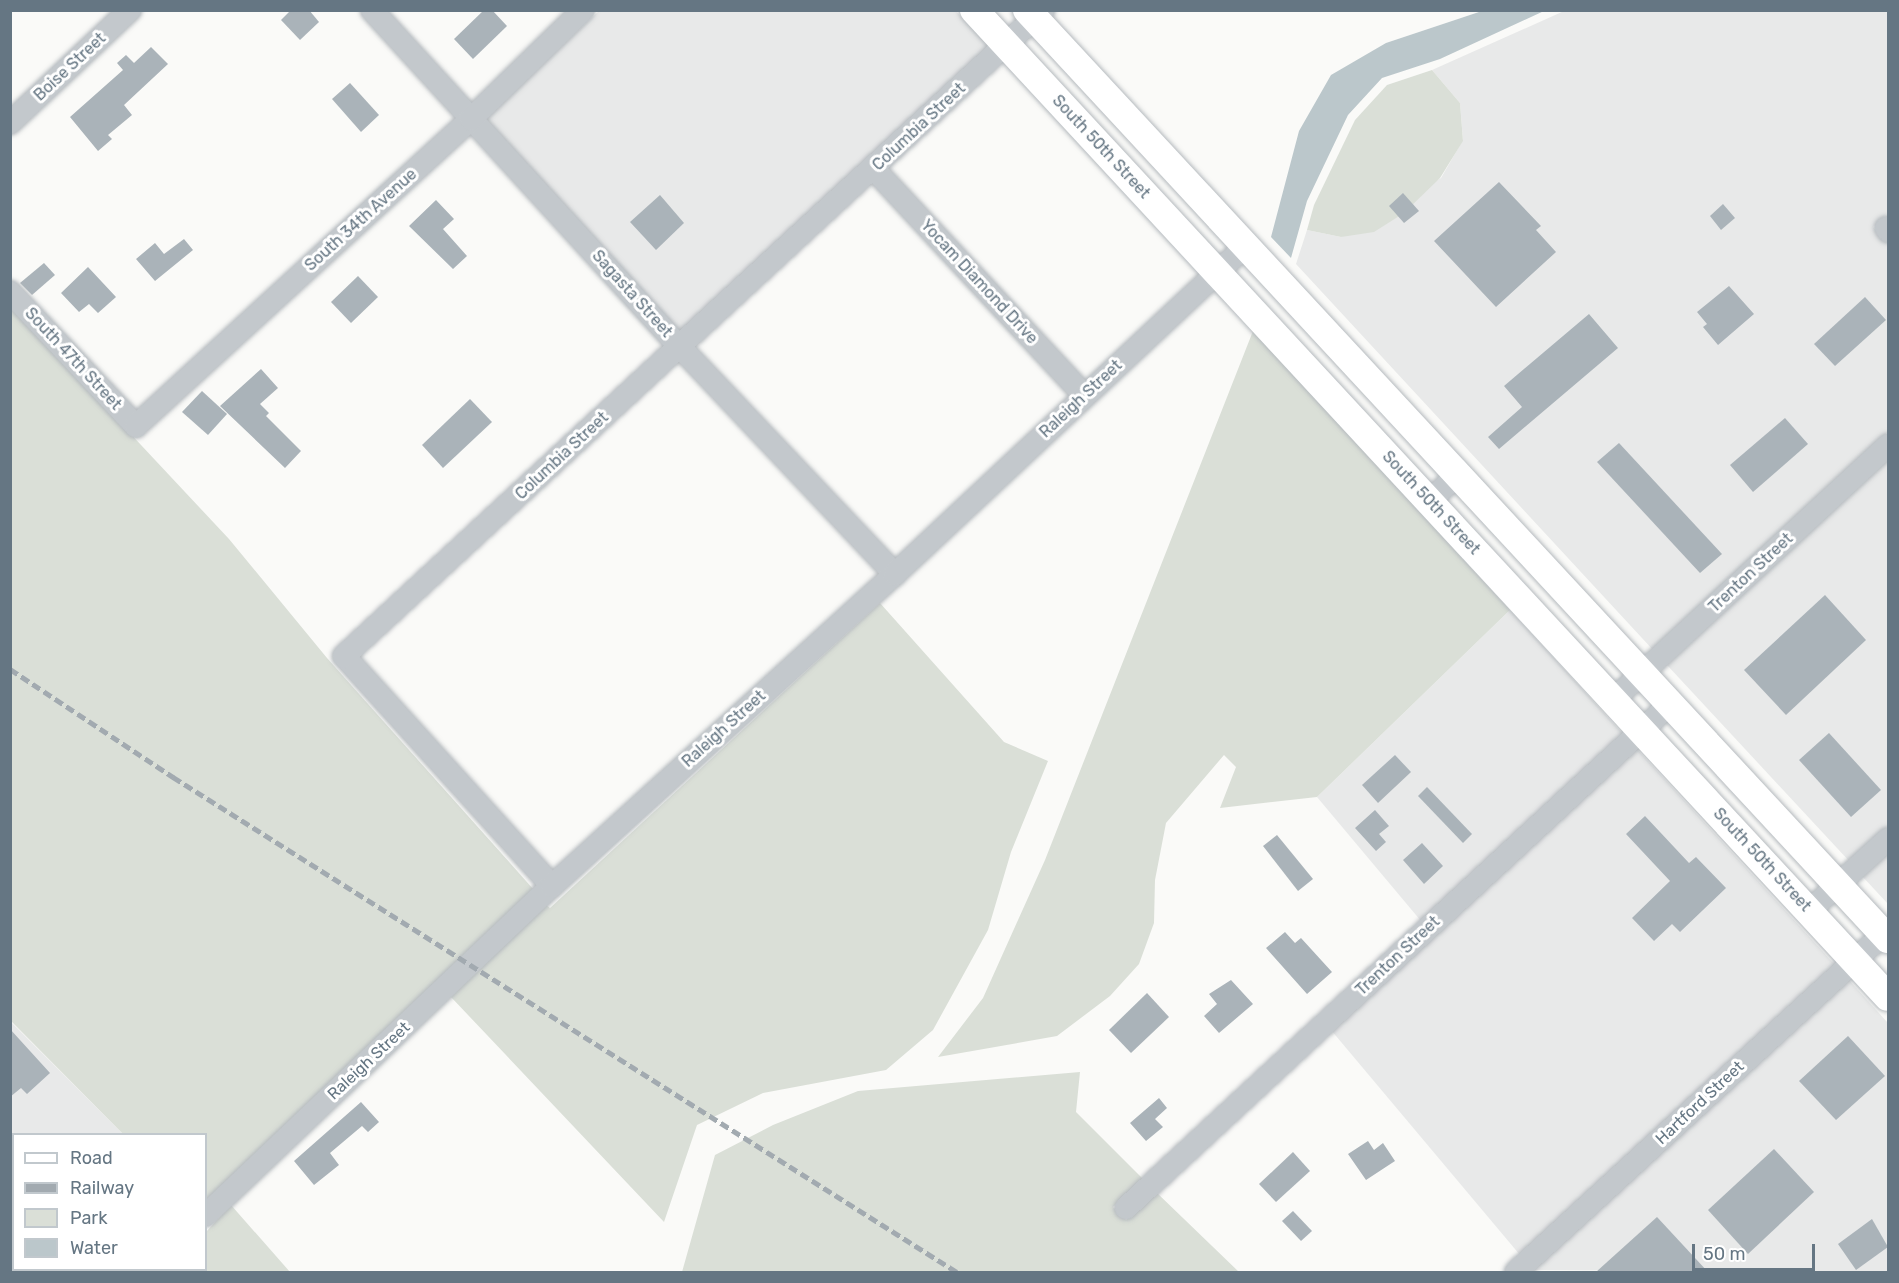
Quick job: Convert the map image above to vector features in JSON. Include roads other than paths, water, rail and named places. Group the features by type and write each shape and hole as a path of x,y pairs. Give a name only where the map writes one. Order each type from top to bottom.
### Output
{"main road":[{"name":"South 50th Street","path":"974,10 1888,997"},
{"path":"1035,13 1246,246 1886,937"}],"street":[{"name":"Boise Street","path":"10,123 130,10"},
{"name":"Sagasta Street","path":"372,10 680,347 895,574"},
{"name":"South 34th Avenue","path":"136,426 471,119 583,10"},
{"name":"Columbia Street","path":"552,886 344,657 874,169 1006,45 1035,13"},
{"name":"Yocam Diamond Drive","path":"874,169 1084,395"},
{"name":"Raleigh Street","path":"207,1214 552,886 895,574 1246,246"},
{"name":"South 47th Street","path":"10,292 136,426"},
{"name":"Trenton Street","path":"1613,700 1888,446"},
{"path":"1429,501 1458,475"},
{"name":"Trenton Street","path":"1126,1208 1670,704"},
{"path":"1809,911 1888,840"},
{"name":"Hartford Street","path":"1516,1272 1855,960 1886,937"}],"water":[{"path":"1482,11 1544,11 1440,59 1382,78 1348,115 1307,201 1291,258 1271,237 1299,131 1331,75 1386,43"}],"railway":[{"path":"10,669 173,777 957,1272"}]}
